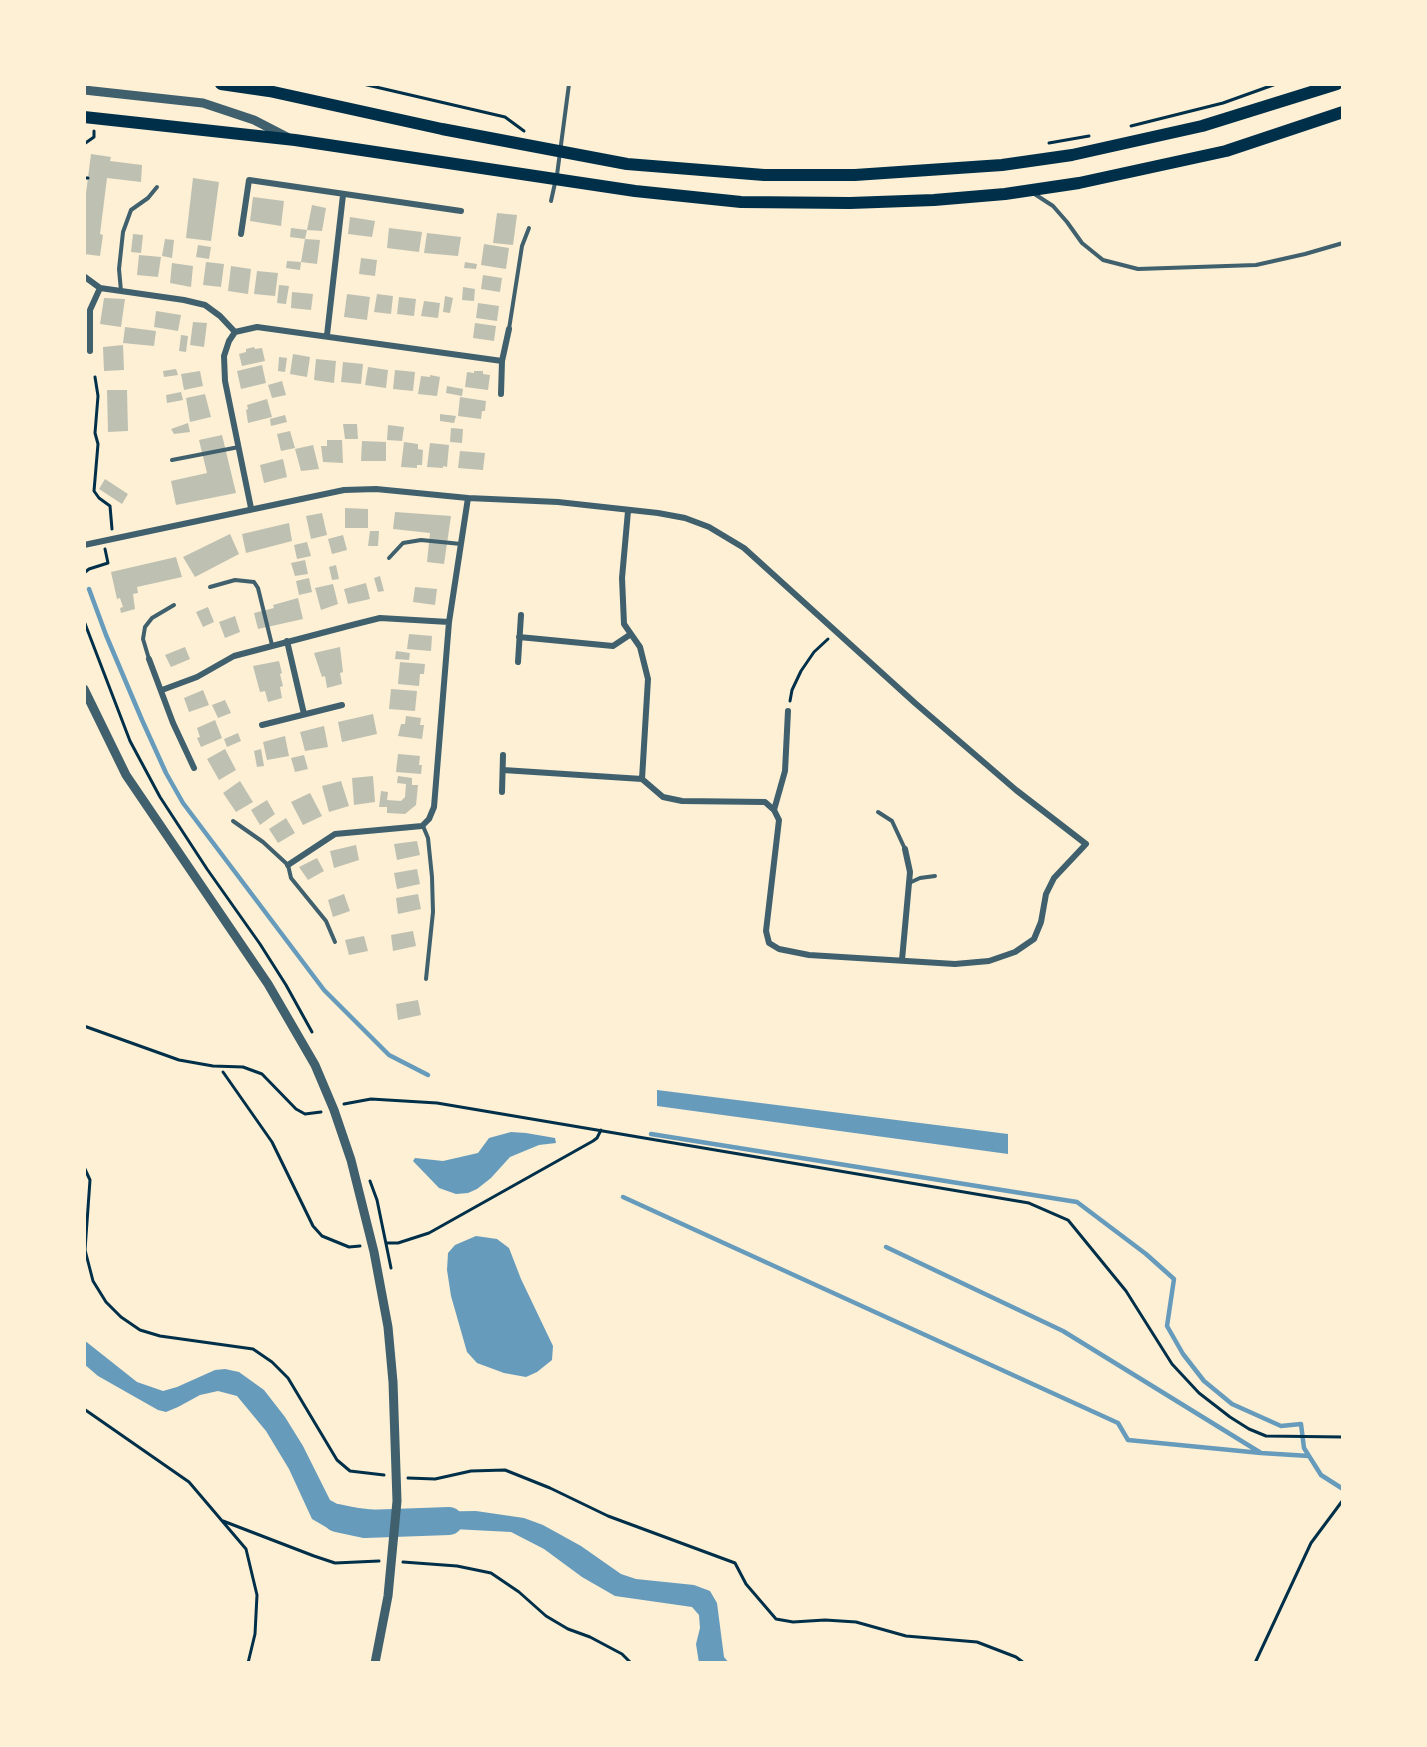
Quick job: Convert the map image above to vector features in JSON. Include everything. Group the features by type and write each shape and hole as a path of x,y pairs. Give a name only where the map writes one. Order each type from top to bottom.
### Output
{"highway":[{"path":"221,84 269,91 442,129 627,164 764,175 855,175 1002,165 1072,155 1192,129 1337,84"},
{"path":"84,117 295,141 635,191 741,202 850,203 934,200 1031,191 1226,151 1343,112"}],"street":[{"path":"84,90 203,103 254,120 295,141"},
{"path":"241,234 249,180 460,211"},
{"path":"327,335 343,195"},
{"path":"85,277 100,288 205,305 220,316 235,332"},
{"path":"90,351 90,309 100,288"},
{"path":"251,508 225,381 224,356 235,332 257,327 502,361"},
{"path":"501,394 502,361 509,329"},
{"path":"84,545 344,490 376,489 468,498 558,502 658,513 685,519 709,527 744,548 964,745 1086,844 1054,878 1046,894 1041,922 1034,939 1015,952 989,961 956,964 809,955 779,949 769,943 766,931 779,820 774,810 765,802 682,801 663,797 642,779 503,771"},
{"path":"288,865 335,834 422,826 429,819 434,807 449,622 468,498"},
{"path":"628,511 622,578 624,624 640,646 648,679 642,779"},
{"path":"518,662 521,615"},
{"path":"162,690 197,677 234,656 380,618 449,622"},
{"path":"519,636 613,646 632,634"},
{"path":"287,641 304,714"},
{"path":"149,659 173,723 194,768"},
{"path":"84,689 126,775 268,984 315,1065 334,1110 351,1160 375,1252 388,1327 393,1382 398,1501 388,1596 376,1658"},
{"path":"262,725 342,705"},
{"path":"774,810 785,771 788,711"},
{"path":"502,792 503,755"},
{"path":"902,960 910,872 905,849"}],"lane":[{"path":"551,201 569,84"},
{"path":"121,291 119,269 123,232 130,210 148,198 157,187"},
{"path":"1031,191 1053,206 1082,243 1103,260 1138,268 1256,265 1343,243"},
{"path":"509,329 522,246 529,228"},
{"path":"172,460 239,447"},
{"path":"389,558 403,543 421,540 460,544"},
{"path":"210,587 235,580 254,582 258,588 272,645"},
{"path":"149,659 143,639 145,627 152,618 174,604"},
{"path":"878,812 892,821 905,849"},
{"path":"233,821 263,842 288,865 291,878 326,921 335,942"},
{"path":"422,826 428,838 432,878 432,934 426,979"},
{"path":"908,884 921,878 934,876"}],"path":[{"path":"363,84 505,117 527,133"},
{"path":"1120,129 1223,103 1276,84"},
{"path":"1044,144 1098,134"},
{"path":"95,377 98,396 95,433 98,444 94,491 110,506 112,538"},
{"path":"788,711 792,690 801,670 814,652 836,631"},
{"path":"84,1026 179,1060 213,1066 243,1067 262,1074 305,1114 334,1110 358,1100 400,1099 437,1103 1029,1203 1068,1220 1126,1291 1172,1364 1199,1392 1230,1417 1266,1436 1343,1437"},
{"path":"223,1072 272,1142 313,1226 322,1236 349,1247"},
{"path":"398,1243 429,1233 593,1141 601,1130"},
{"path":"84,1167 90,1180 85,1250 93,1281 106,1302 121,1317 140,1330 160,1336 253,1349 272,1362 288,1378 336,1460 350,1471 385,1475"},
{"path":"376,1200 388,1250"},
{"path":"84,1409 189,1482 246,1549 257,1594 255,1634 248,1663"},
{"path":"408,1478 435,1479 471,1471 505,1470 550,1488 608,1516 735,1563 746,1584 776,1618 793,1622 825,1620 856,1622 906,1636 977,1642 1016,1657 1024,1663"},
{"path":"1255,1663 1311,1543 1343,1500"},
{"path":"223,1521 335,1563 379,1561"},
{"path":"402,1562 457,1566 491,1573 519,1592 546,1616 568,1629 601,1642 622,1654 631,1663"}],"water":[{"path":"657,1090 1008,1134 1008,1154 657,1106"},
{"path":"511,1132 555,1138 556,1143 539,1145 510,1157 491,1178 468,1193 456,1194 439,1188 413,1161 415,1158 443,1161 478,1153 489,1138"},
{"path":"476,1236 497,1239 509,1248 553,1346 552,1360 537,1372 526,1377 504,1373 477,1363 467,1352 451,1296 447,1270 448,1253 455,1245"},
{"path":"84,1340 137,1382 163,1391 215,1370 225,1369 239,1372 264,1390 285,1417 303,1446 330,1500 341,1506 376,1510 375,1530 353,1533 331,1530 312,1519 289,1469 266,1431 237,1396 218,1391 200,1395 166,1412 158,1410 98,1376 84,1364"},
{"path":"476,1511 524,1518 543,1525 581,1546 621,1574 636,1579 694,1585 710,1591 717,1603 724,1657 729,1663 699,1663 696,1644 700,1628 699,1615 692,1607 615,1596 582,1577 544,1549 511,1532 453,1529 409,1531 410,1512"}],"building":[{"path":"91,154 111,157 110,161 142,165 141,182 107,178 100,234 103,235 100,256 84,254 85,201"},
{"path":"193,178 219,182 211,241 186,238"},
{"path":"253,197 284,201 281,226 250,221"},
{"path":"312,205 326,208 322,231 307,230"},
{"path":"497,213 517,215 513,245 493,243"},
{"path":"350,217 375,221 372,237 348,234"},
{"path":"291,228 307,230 305,239 290,237"},
{"path":"389,228 422,232 419,252 387,248"},
{"path":"427,233 461,237 458,256 424,253"},
{"path":"133,234 143,235 141,253 131,252"},
{"path":"165,239 174,240 172,258 162,256"},
{"path":"305,239 320,240 317,264 301,262"},
{"path":"484,244 509,248 506,269 481,265"},
{"path":"198,245 211,247 209,259 196,257"},
{"path":"139,255 161,257 158,277 137,275"},
{"path":"361,258 377,260 375,276 359,274"},
{"path":"287,261 301,262 300,270 286,268"},
{"path":"206,262 224,264 221,287 203,285"},
{"path":"465,262 477,264 476,269 464,268"},
{"path":"172,263 193,266 191,287 170,283"},
{"path":"231,266 251,269 248,294 228,291"},
{"path":"257,271 278,273 275,296 254,294"},
{"path":"483,275 502,278 500,292 481,289"},
{"path":"279,285 289,286 286,304 277,303"},
{"path":"463,287 475,289 474,301 462,300"},
{"path":"292,292 313,294 311,310 291,308"},
{"path":"347,294 370,297 367,320 344,317"},
{"path":"377,294 393,296 391,314 374,312"},
{"path":"445,296 453,298 450,313 443,312"},
{"path":"399,297 416,299 414,316 397,314"},
{"path":"104,298 125,299 121,327 100,324"},
{"path":"424,301 440,303 438,318 421,316"},
{"path":"478,303 499,306 497,321 476,318"},
{"path":"156,311 181,315 178,331 154,327"},
{"path":"193,322 207,323 204,347 190,345"},
{"path":"475,323 496,326 494,341 473,338"},
{"path":"125,327 156,331 154,346 123,343"},
{"path":"181,335 188,336 186,352 179,351"},
{"path":"123,345 124,370 104,371 103,347"},
{"path":"254,347 255,349 262,348 265,361 242,366 239,354"},
{"path":"293,354 310,357 307,377 290,374"},
{"path":"279,357 287,358 285,372 278,371"},
{"path":"316,359 336,361 334,383 314,380"},
{"path":"343,362 363,364 361,384 341,382"},
{"path":"262,365 266,383 241,389 237,371"},
{"path":"368,367 388,370 386,388 365,385"},
{"path":"176,369 178,375 164,377 163,371"},
{"path":"395,370 415,372 413,391 393,389"},
{"path":"200,371 203,386 184,390 181,374"},
{"path":"474,371 483,371 483,374 490,375 488,390 465,387 467,372 474,373"},
{"path":"430,375 440,377 437,396 418,394 421,376 430,377"},
{"path":"282,381 286,395 272,398 268,385"},
{"path":"447,386 463,389 462,396 446,393"},
{"path":"107,390 127,390 128,431 108,432"},
{"path":"181,392 183,400 167,403 166,395"},
{"path":"205,394 211,417 190,422 186,398"},
{"path":"460,397 486,401 481,419 458,416"},
{"path":"267,399 272,417 248,423 247,405"},
{"path":"440,414 456,416 454,423 440,421"},
{"path":"285,415 287,422 271,426 270,419"},
{"path":"188,423 190,432 174,434 171,429"},
{"path":"343,424 357,424 358,439 345,439"},
{"path":"388,425 404,427 402,441 387,440"},
{"path":"451,428 463,429 462,443 450,442"},
{"path":"290,431 295,448 281,451 277,434"},
{"path":"222,435 236,493 176,505 171,481 207,473 199,440"},
{"path":"327,440 342,440 343,463 323,462 321,446 327,446"},
{"path":"362,441 386,442 386,461 361,461"},
{"path":"404,442 418,444 418,449 423,450 422,465 417,465 417,468 401,467"},
{"path":"430,443 449,445 447,467 427,467"},
{"path":"313,445 319,469 301,471 295,449"},
{"path":"460,451 485,453 483,470 458,468"},
{"path":"283,459 287,477 264,483 260,465"},
{"path":"105,479 128,494 122,504 99,489"},
{"path":"345,508 368,509 368,528 345,528"},
{"path":"395,512 451,516 444,564 427,562 430,533 393,529"},
{"path":"322,513 327,535 311,539 306,516"},
{"path":"289,523 292,541 246,553 242,534"},
{"path":"370,531 379,531 378,546 368,546"},
{"path":"230,534 239,554 195,577 183,557"},
{"path":"343,535 347,550 332,554 328,539"},
{"path":"307,542 311,556 297,559 294,545"},
{"path":"176,557 182,577 137,587 138,593 133,594 135,609 121,613 120,608 123,607 120,598 117,599 111,572"},
{"path":"305,560 308,574 295,576 291,563"},
{"path":"336,565 339,579 332,580 329,567"},
{"path":"380,576 384,591 378,592 374,578"},
{"path":"309,578 312,592 299,595 296,581"},
{"path":"366,583 370,599 348,604 344,589"},
{"path":"333,584 338,604 321,610 315,588"},
{"path":"415,587 437,589 435,605 413,602"},
{"path":"298,598 303,619 258,629 254,613"},
{"path":"208,607 214,622 203,627 196,612"},
{"path":"235,616 240,632 225,638 219,622"},
{"path":"409,634 432,636 431,651 407,649"},
{"path":"185,647 190,659 171,667 165,655"},
{"path":"340,647 342,684 327,688 325,676 322,677 314,653"},
{"path":"396,651 410,653 409,660 395,659"},
{"path":"279,661 282,673 280,674 283,686 280,687 282,698 268,702 265,691 260,692 253,666"},
{"path":"400,662 425,664 424,674 420,674 419,686 398,684"},
{"path":"391,689 417,691 415,711 389,709"},
{"path":"203,690 209,705 189,712 184,698"},
{"path":"225,700 231,713 218,718 212,705"},
{"path":"373,714 377,734 342,742 338,722"},
{"path":"406,716 421,718 420,725 424,725 422,739 398,736 401,724 405,724"},
{"path":"215,720 222,738 201,747 197,738 200,737 197,728"},
{"path":"324,726 328,747 305,751 300,732"},
{"path":"238,733 241,741 227,747 224,739"},
{"path":"285,736 289,756 267,760 263,742"},
{"path":"225,749 236,770 219,780 207,759"},
{"path":"261,749 264,766 257,767 254,751"},
{"path":"398,754 420,756 421,774 396,772"},
{"path":"304,755 308,769 295,772 291,758"},
{"path":"373,776 375,802 354,805 352,778"},
{"path":"398,776 412,778 412,785 418,785 416,805 405,814 387,813 387,807 379,807 381,791 388,792 387,800 401,801 405,797 406,784 397,783"},
{"path":"240,781 253,802 236,812 223,793"},
{"path":"341,781 349,806 329,812 322,786"},
{"path":"310,793 322,816 303,825 291,802"},
{"path":"267,800 275,814 260,825 251,810"},
{"path":"286,818 295,833 278,843 269,829"},
{"path":"417,841 420,855 397,860 394,844"},
{"path":"356,845 359,860 334,868 330,851"},
{"path":"317,858 324,871 308,880 299,867"},
{"path":"417,869 420,884 397,889 394,873"},
{"path":"344,894 350,911 333,917 328,900"},
{"path":"418,894 421,909 398,914 396,898"},
{"path":"413,931 416,946 393,951 391,935"},
{"path":"364,936 368,951 349,955 345,940"},
{"path":"418,1000 421,1015 398,1020 396,1004"}],"waterway":[{"path":"89,589 142,720 166,773 183,803 324,990 389,1055 428,1075"},
{"path":"651,1134 1077,1202 1146,1254 1174,1279 1167,1326 1183,1354 1204,1381 1232,1404 1281,1426 1301,1424 1304,1448 1321,1475 1343,1489"},
{"path":"623,1197 1118,1423 1128,1440 1261,1453"},
{"path":"886,1247 1063,1331 1261,1453 1309,1456"},
{"path":"337,1518 365,1524 449,1521"}]}
